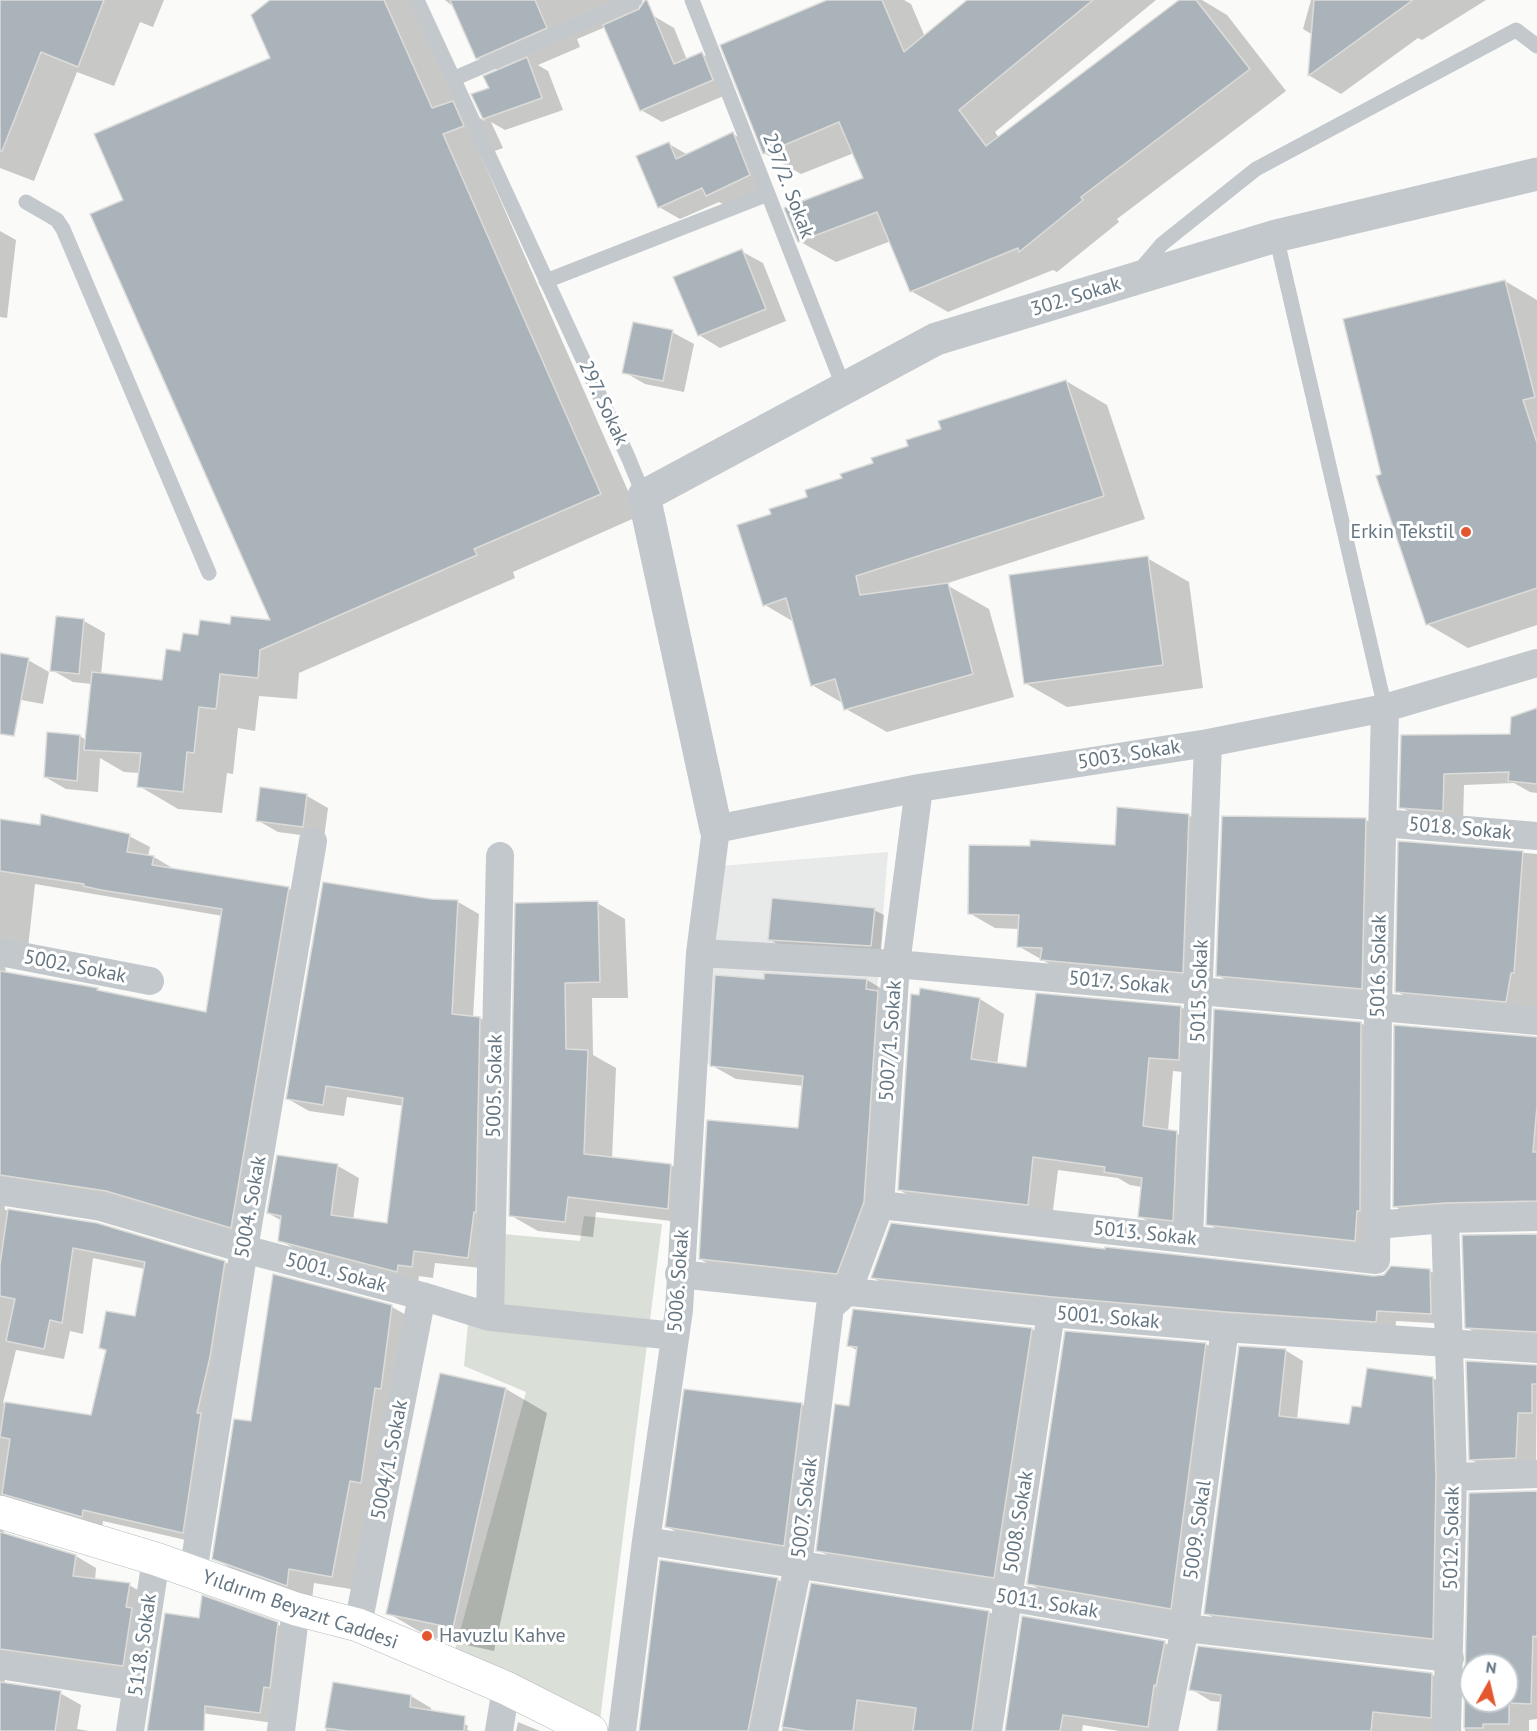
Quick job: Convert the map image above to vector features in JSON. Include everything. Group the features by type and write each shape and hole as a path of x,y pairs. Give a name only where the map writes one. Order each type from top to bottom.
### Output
{"main road":[{"name":"Yıldırım Beyazıt Caddesi","path":"0,1512 156,1559 296,1609 358,1625 506,1688 591,1731"}],"street":[{"name":"302. Sokak","path":"644,496 936,339 1276,236 1537,174"},
{"name":"297. Sokak","path":"644,496 716,830"},
{"name":"5003. Sokak","path":"716,830 919,788 1208,743 1385,708 1537,663"},
{"name":"5016. Sokak","path":"1376,1225 1385,708"},
{"name":"5015. Sokak","path":"1189,1239 1208,743"},
{"name":"5007/1. Sokak","path":"848,1291 880,1206 896,963 919,788"},
{"name":"5018. Sokak","path":"1383,823 1537,836"},
{"name":"5006. Sokak","path":"622,1731 679,1310 700,953 716,830"},
{"name":"5004. Sokak","path":"193,1573 244,1249 313,841"},
{"name":"5005. Sokak","path":"489,1317 500,855"},
{"name":"5002. Sokak","path":"0,952 150,981"},
{"name":"5017. Sokak","path":"700,953 896,963 1537,1021"},
{"name":"5001. Sokak","path":"0,1191 101,1207 244,1249 422,1296 489,1317 675,1336"},
{"name":"5013. Sokak","path":"880,1206 1376,1260 1376,1225"},
{"path":"1376,1225 1445,1219 1537,1217"},
{"name":"5012. Sokak","path":"1445,1219 1453,1477 1450,1658 1453,1730"},
{"name":"5001. Sokak","path":"680,1274 1051,1313 1225,1328 1537,1349"},
{"name":"5007. Sokak","path":"764,1731 798,1565 830,1307 848,1291"},
{"name":"5004/1. Sokak","path":"358,1625 422,1296"},
{"name":"5008. Sokak","path":"988,1731 1051,1313"},
{"name":"5009. Sokal","path":"1164,1731 1185,1628 1225,1328"},
{"path":"1453,1477 1537,1474"},
{"name":"5011. Sokak","path":"646,1541 1007,1597 1185,1628 1450,1658"},
{"name":"5118. Sokak","path":"130,1731 156,1559"},
{"path":"281,1731 296,1609"},
{"path":"0,1665 137,1687"},
{"path":"499,1731 506,1688"}],"lane":[{"name":"297. Sokak","path":"417,0 644,496"},
{"path":"453,79 635,0"},
{"name":"297/2. Sokak","path":"692,0 844,388"},
{"path":"1132,279 1162,244 1256,170 1516,30 1537,46"},
{"path":"546,281 768,194"},
{"path":"26,202 57,220 63,229 209,573"},
{"path":"1276,236 1385,708"}],"shaded area":[{"path":"888,852 868,1075 695,1063 720,866"},
{"path":"584,1216 662,1224 600,1720 454,1653 526,1392 464,1366 468,1324 503,1234 580,1241"}],"building":[{"path":"0,0 104,0 78,67 41,52 2,151 0,151"},
{"path":"270,0 384,0 432,108 453,101 464,126 443,134 601,494 474,549 477,555 260,650 258,678 220,674 216,709 199,707 194,753 187,752 183,792 137,787 141,753 84,750 92,672 162,680 166,649 180,651 183,633 198,635 200,620 230,624 231,616 270,620 90,214 123,200 94,134 270,58 251,15"},
{"path":"450,0 535,0 547,28 476,59"},
{"path":"647,0 674,64 702,52 713,80 640,111 603,25 639,9"},
{"path":"827,0 882,0 904,52 967,0 1093,0 959,110 986,146 1179,0 1196,0 1250,69 1081,197 1083,200 1019,252 1018,248 910,292 877,212 798,242 784,208 863,178 839,122 763,154 720,45"},
{"path":"1314,0 1413,0 1308,76"},
{"path":"527,57 542,98 483,119 471,94 489,88 483,76"},
{"path":"733,132 750,175 706,196 702,188 658,208 636,156 669,142 676,159"},
{"path":"742,249 766,309 698,336 673,277"},
{"path":"1505,280 1535,397 1523,400 1537,443 1537,588 1426,625 1376,476 1381,474 1343,319"},
{"path":"633,322 673,330 663,381 622,373"},
{"path":"1066,380 1104,496 856,576 860,595 948,583 973,674 844,710 835,679 811,686 786,598 763,606 737,525 771,514 769,509 807,497 805,490 842,478 840,474 873,463 871,458 908,446 906,440 941,429 938,421"},
{"path":"1148,556 1163,665 1024,684 1009,575"},
{"path":"56,616 84,619 79,674 50,671"},
{"path":"0,653 29,658 14,736 0,734"},
{"path":"1537,708 1537,784 1508,781 1509,772 1444,774 1443,811 1399,808 1401,735 1510,734 1511,717"},
{"path":"47,732 80,735 77,781 44,777"},
{"path":"260,787 307,794 303,827 256,821"},
{"path":"1117,807 1189,814 1183,973 1040,960 1042,948 1017,947 1019,915 968,914 969,845 1030,846 1030,840 1115,845"},
{"path":"41,814 130,834 127,852 154,856 152,865 289,887 231,1228 106,1191 0,1175 0,971 98,988 97,990 206,1012 222,909 0,871 0,819 40,825"},
{"path":"1222,816 1366,818 1362,989 1216,976"},
{"path":"1398,841 1523,851 1514,973 1511,973 1506,1002 1395,992"},
{"path":"323,882 431,899 458,900 452,1014 480,1017 476,1212 474,1212 468,1258 414,1251 412,1267 398,1265 397,1272 278,1241 281,1216 267,1213 277,1155 338,1164 331,1215 387,1223 403,1098 326,1086 323,1105 286,1099"},
{"path":"772,898 875,908 871,946 768,940"},
{"path":"598,901 600,982 565,983 566,1049 588,1050 584,1154 671,1164 668,1209 568,1197 565,1222 509,1216 515,903"},
{"path":"764,973 867,979 866,989 878,991 864,1202 837,1274 699,1259 707,1120 798,1128 803,1076 710,1066 715,975 764,979"},
{"path":"920,988 980,998 971,1059 1026,1067 1036,993 1181,1006 1179,1060 1149,1058 1143,1126 1177,1131 1173,1221 1138,1217 1142,1178 1104,1172 1105,1167 1033,1157 1028,1205 898,1190 911,994 919,995"},
{"path":"1214,1009 1361,1022 1360,1211 1357,1211 1355,1241 1206,1225"},
{"path":"1394,1025 1537,1037 1537,1106 1533,1152 1537,1152 1537,1201 1445,1203 1393,1207"},
{"path":"8,1209 97,1223 225,1261 210,1357 197,1413 201,1413 183,1533 83,1510 82,1517 2,1494 10,1439 0,1437 5,1402 91,1415 106,1350 99,1348 106,1311 135,1316 145,1262 73,1248 62,1323 50,1320 44,1349 6,1341 15,1299 0,1296 0,1265"},
{"path":"891,1223 1105,1249 1105,1247 1374,1276 1384,1275 1391,1266 1430,1269 1431,1314 1377,1311 1376,1322 1053,1297 871,1278"},
{"path":"1537,1234 1537,1332 1465,1328 1462,1235"},
{"path":"273,1274 392,1305 381,1389 375,1388 361,1483 350,1481 332,1577 289,1569 287,1586 212,1559 234,1419 251,1421"},
{"path":"853,1309 1032,1328 994,1578 816,1551 835,1404 849,1406 857,1347 847,1346"},
{"path":"1065,1331 1206,1343 1171,1609 1027,1584"},
{"path":"1239,1346 1286,1349 1279,1416 1349,1424 1352,1406 1361,1407 1367,1368 1433,1377 1436,1477 1433,1639 1204,1614"},
{"path":"1466,1361 1537,1365 1537,1384 1532,1384 1532,1413 1518,1413 1516,1458 1469,1460"},
{"path":"440,1373 506,1388 453,1628 386,1614"},
{"path":"684,1389 802,1403 784,1546 665,1527"},
{"path":"1537,1491 1537,1637 1533,1636 1531,1704 1519,1703 1519,1653 1466,1653 1469,1493"},
{"path":"0,1532 76,1555 73,1576 130,1583 126,1607 132,1608 123,1666 0,1649"},
{"path":"660,1560 778,1578 748,1731 639,1731"},
{"path":"811,1583 989,1611 972,1731 913,1731 916,1708 857,1700 853,1731 807,1731 782,1727"},
{"path":"202,1595 278,1622 270,1688 264,1687 260,1713 205,1706 204,1731 147,1731 165,1613 199,1618"},
{"path":"1022,1616 1165,1641 1156,1686 1154,1685 1148,1727 1063,1715 1060,1731 1005,1731"},
{"path":"1198,1646 1432,1673 1431,1718 1373,1712 1371,1731 1217,1731 1221,1695 1189,1690"},
{"path":"0,1682 61,1691 55,1731 0,1731"},
{"path":"333,1682 411,1695 410,1707 465,1716 464,1731 348,1731 325,1728"},
{"path":"1464,1713 1509,1713 1509,1724 1483,1724 1483,1728 1464,1728"}],"place":[{"name":"Erkin Tekstil","path":"1466,532"},
{"name":"Havuzlu Kahve","path":"427,1636"}]}
